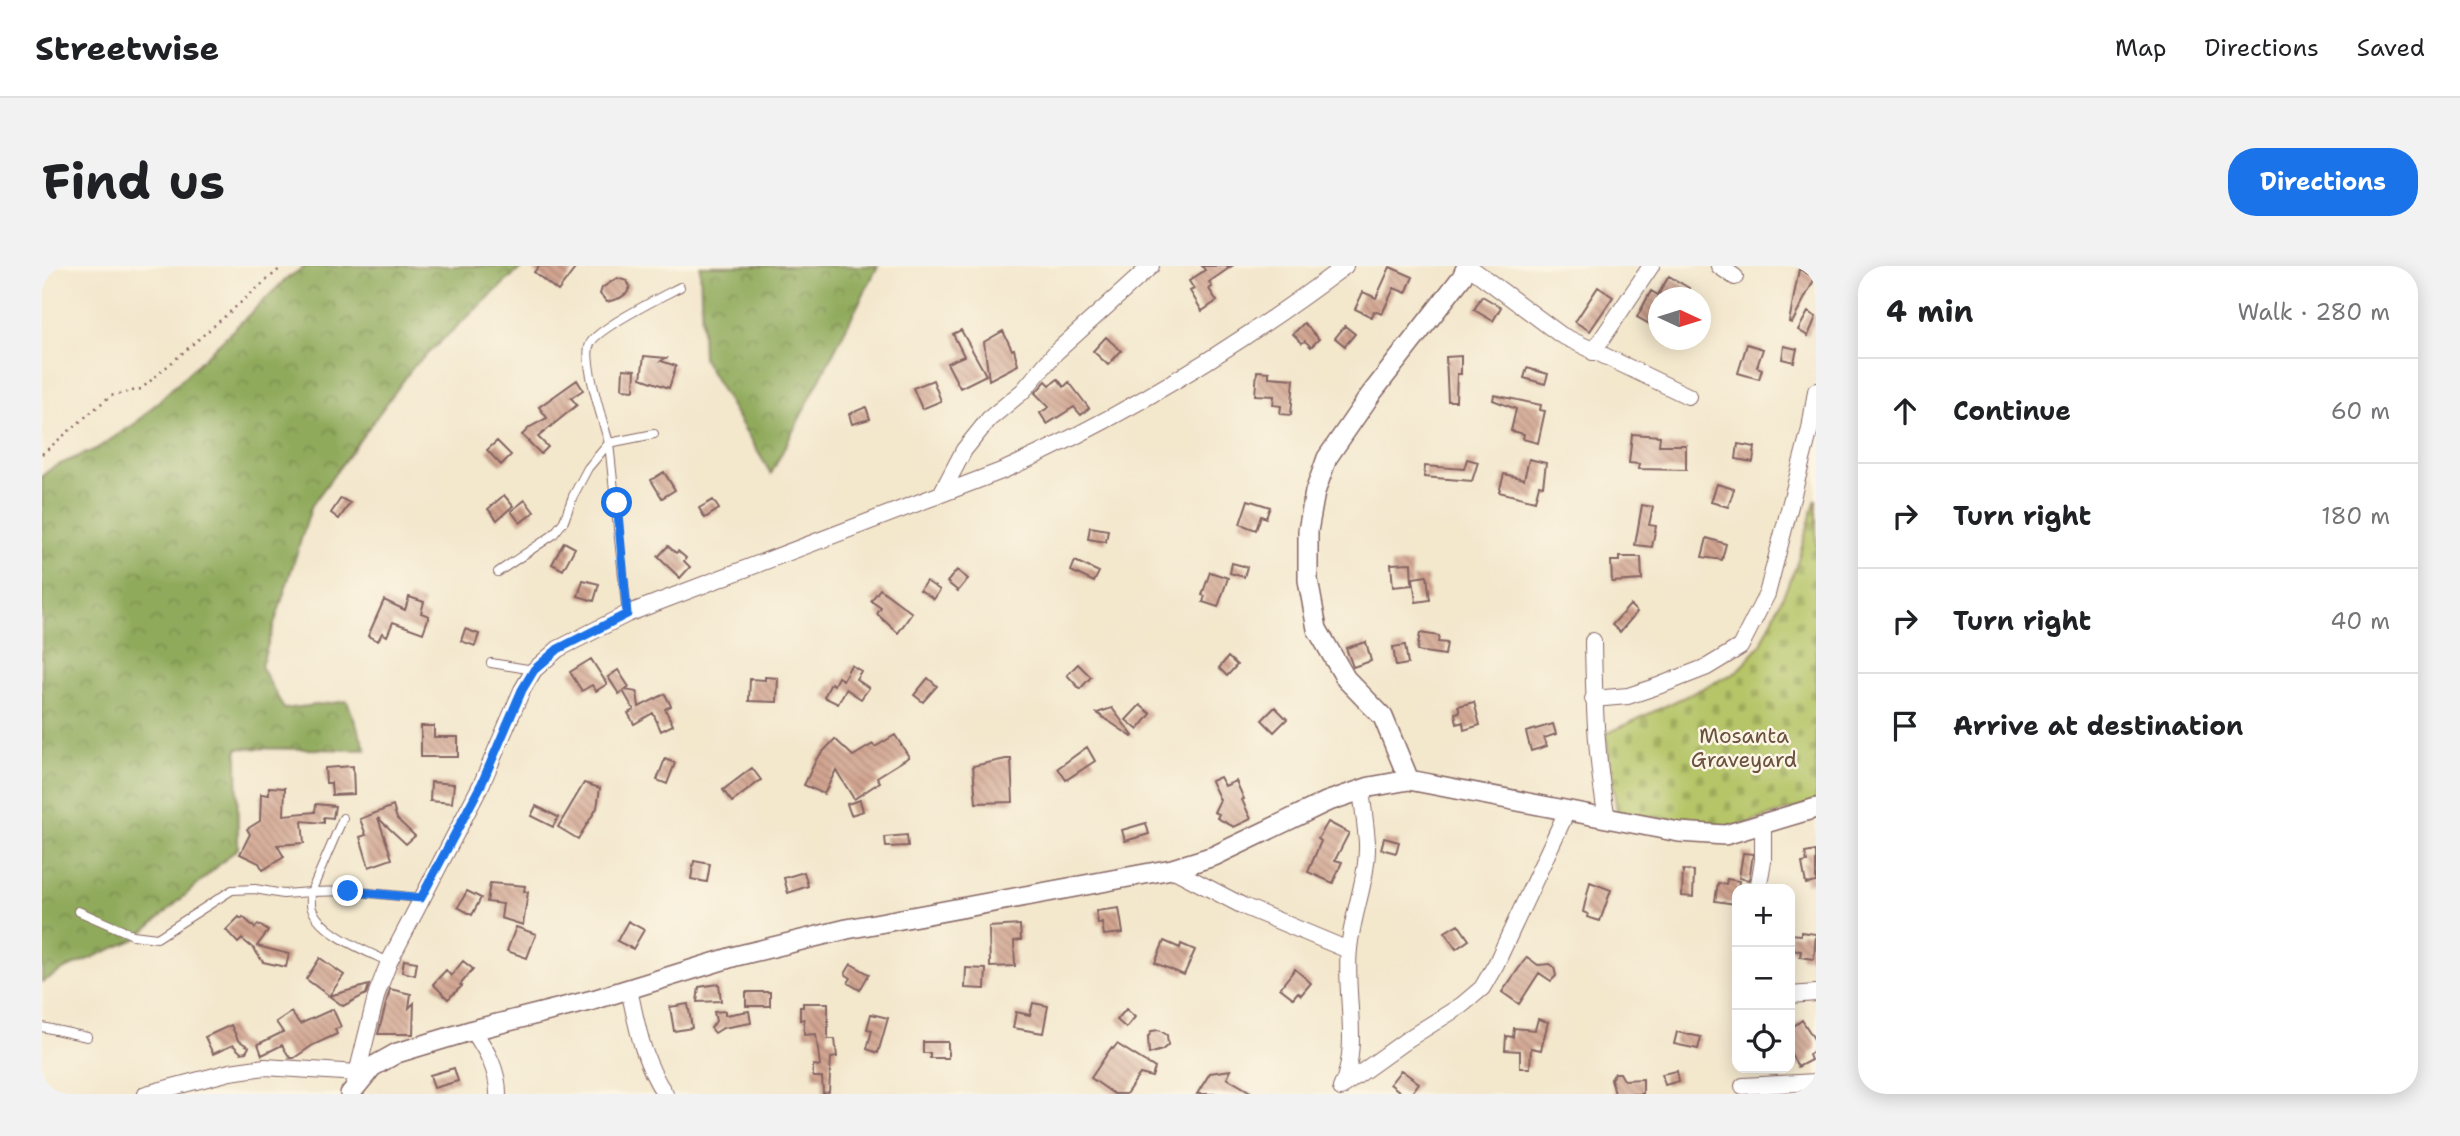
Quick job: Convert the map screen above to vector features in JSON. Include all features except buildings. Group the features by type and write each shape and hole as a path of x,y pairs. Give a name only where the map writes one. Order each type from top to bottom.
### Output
{"street":[{"path":"941,495 964,450 989,419 1023,391 1056,352 1151,266"},
{"path":"354,1084 377,993 389,962 482,783 522,690 534,670 558,649 627,614 941,495 1059,445 1149,397 1216,357 1345,266"},
{"path":"1409,780 1383,717 1346,679 1317,629 1308,580 1308,531 1315,492 1327,458 1371,394 1462,277 1467,266 1548,327 1593,352 1688,396"},
{"path":"1593,352 1651,266"},
{"path":"1720,266 1735,277"},
{"path":"1594,699 1628,696 1661,685 1707,667 1740,647 1768,594 1810,429 1816,391"},
{"path":"1593,641 1600,781 1607,818"},
{"path":"354,1084 372,1067 397,1053 629,989 736,956 847,929 1172,869 1214,856 1326,802 1361,790 1409,780 1679,832 1725,835 1816,808"},
{"path":"1341,1089 1349,1055 1351,1011 1348,950 1363,879 1367,845 1361,790"},
{"path":"1341,1089 1408,1039 1462,1005 1482,988 1496,964 1567,811"},
{"path":"1759,884 1763,861 1763,824"},
{"path":"1172,869 1243,906 1348,950"},
{"path":"629,989 640,1042 654,1077 665,1094"},
{"path":"1795,995 1816,993"},
{"path":"473,1030 487,1052 498,1078 498,1094"},
{"path":"146,1094 230,1072 265,1067 354,1084"},
{"path":"1742,1090 1816,1082"}],"lane":[{"path":"627,614 610,443 587,358 590,343 602,331 680,286"},
{"path":"498,572 553,535 564,521 587,468 610,443 654,434"},
{"path":"491,663 534,670"},
{"path":"343,818 311,892 312,907 322,924 355,946 389,962"},
{"path":"78,911 133,935 157,938 232,890 255,889 283,894 348,891 421,898"},
{"path":"42,1027 88,1037"}],"path":[{"path":"42,454 110,396 141,389 283,266"}],"green space":[{"path":"306,266 523,266 414,366 312,505 261,666 284,709 347,701 366,750 237,748 238,848 136,939 65,969 42,982 42,476 53,467 96,449 136,423 286,279"},
{"path":"700,266 878,266 771,474 703,359"},
{"name":"Mosanta Graveyard","path":"1816,499 1816,802 1731,828 1617,812 1606,734 1737,672 1761,644 1795,569"}],"route":[{"path":"348,891 421,898 482,783 522,690 534,670 558,649 627,614 617,503"}]}
